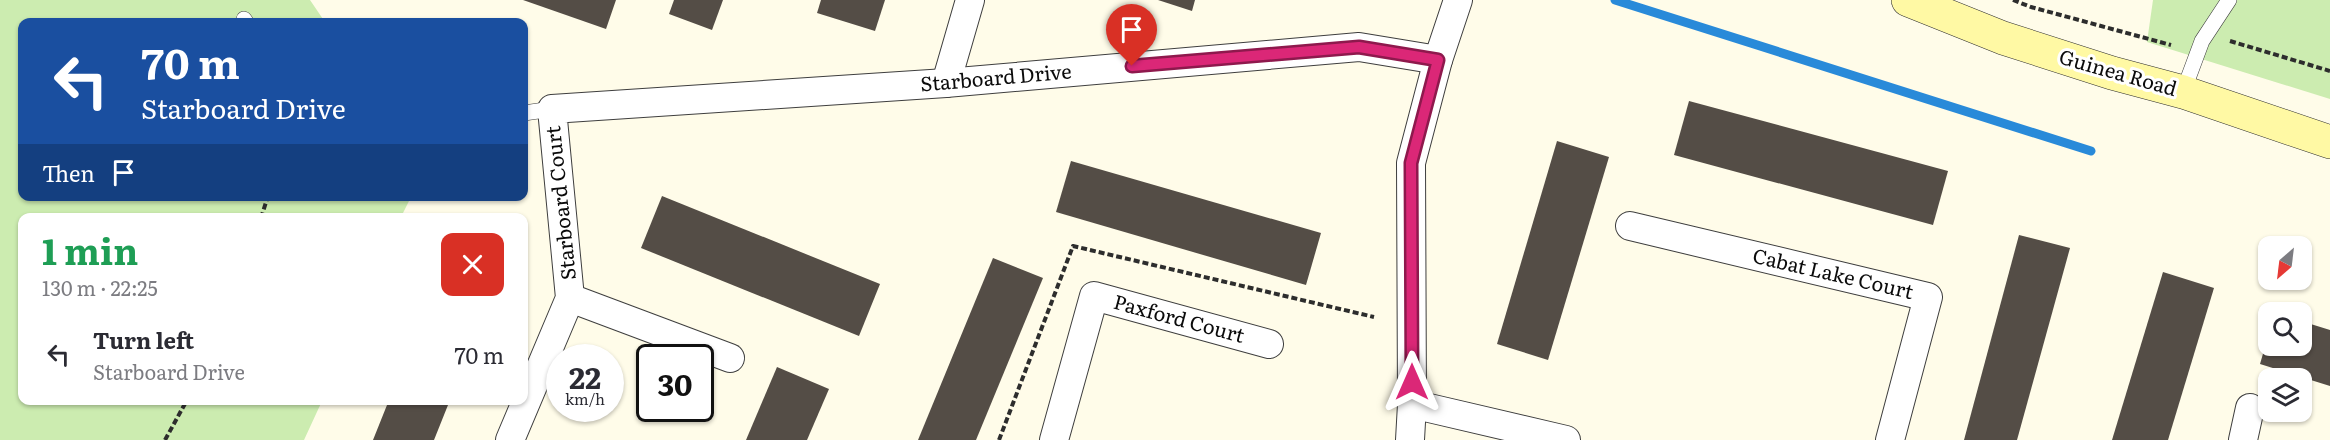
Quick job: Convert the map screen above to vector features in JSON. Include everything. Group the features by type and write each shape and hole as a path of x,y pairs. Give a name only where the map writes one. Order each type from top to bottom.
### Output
{"main road":[{"name":"Guinea Road","path":"1908,0 2003,38 2112,73 2183,92 2330,142"}],"street":[{"path":"946,82 970,0"},
{"path":"1410,440 1412,404 1411,163 1438,60 1458,0"},
{"name":"Starboard Drive","path":"552,109 946,82 1359,47 1438,60"},
{"name":"Starboard Court","path":"528,397 570,298 552,109"},
{"name":"Cabat Lake Court","path":"1630,226 1928,297 1890,440"},
{"name":"Paxford Court","path":"1054,440 1094,296 1269,344"},
{"name":"Starboard Court","path":"570,298 730,358"},
{"path":"1412,404 1566,440"},
{"name":"Starboard Court","path":"510,440 525,405"},
{"path":"2243,440 2250,408"}],"lane":[{"path":"2183,92 2202,41 2229,0"},
{"path":"528,112 552,109"}],"path":[{"path":"2013,0 2031,7 2171,45"},
{"path":"2219,37 2330,71"},
{"path":"999,440 1073,246 1374,317"},
{"path":"165,440 184,405"}],"green space":[{"path":"0,0 310,0 322,18 18,18 18,201 409,201 403,213 18,213 18,405 320,405 304,440 0,440"},
{"path":"2153,0 2330,0 2330,99 2147,42"}],"building":[{"path":"523,0 616,0 606,29"},
{"path":"674,0 723,0 712,30 669,14"},
{"path":"821,0 885,0 875,31 817,13"},
{"path":"1158,0 1195,0 1192,11"},
{"path":"1689,101 1948,171 1933,225 1674,155"},
{"path":"1557,141 1609,157 1548,360 1497,344"},
{"path":"1071,161 1321,233 1306,285 1056,212"},
{"path":"662,196 880,284 859,336 641,248"},
{"path":"2019,235 2070,248 2017,440 1964,440"},
{"path":"993,258 1043,278 976,440 918,440"},
{"path":"2163,272 2214,288 2168,440 2112,440"},
{"path":"2312,324 2330,330 2330,386 2312,380 2312,368 2273,368 2260,364 2262,356 2312,356"},
{"path":"777,367 829,389 807,440 746,440"},
{"path":"387,405 448,405 434,440 373,440"}],"waterway":[{"path":"1615,0 2091,151"}],"route":[{"path":"1132,66 1359,47 1438,60 1411,163 1412,382"}]}
